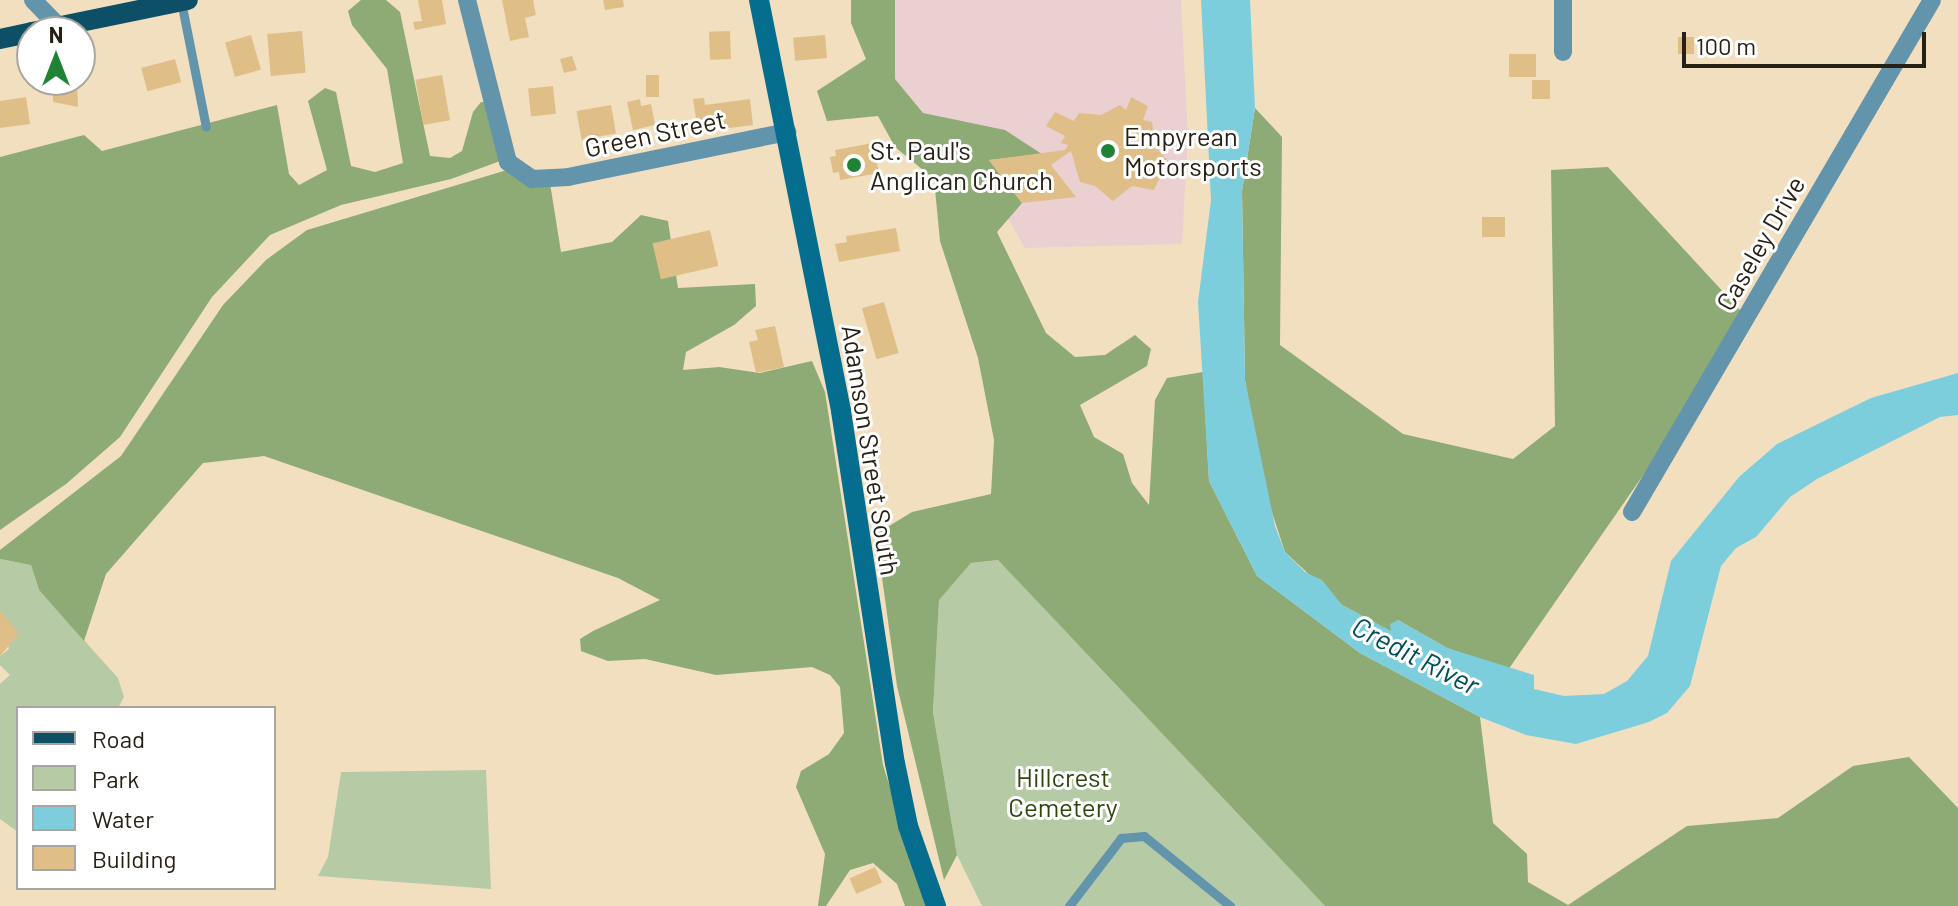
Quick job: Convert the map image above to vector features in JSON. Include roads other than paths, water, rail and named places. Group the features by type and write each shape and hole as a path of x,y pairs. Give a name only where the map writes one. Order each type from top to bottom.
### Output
{"main road":[{"name":"Adamson Street South","path":"759,0 841,411 897,775 936,906"},
{"path":"96,19 184,1"}],"street":[{"path":"33,0 48,16"},
{"name":"Green Street","path":"467,0 508,162 532,179 568,177 787,132"},
{"path":"1563,0 1563,52"},
{"name":"Caseley Drive","path":"1632,512 1932,0"}],"lane":[{"path":"184,1 206,127"},
{"path":"1069,906 1121,838 1144,836 1230,906"}],"water":[{"name":"Credit River","path":"1201,0 1250,0 1255,108 1242,191 1245,380 1275,526 1285,552 1305,572 1322,580 1342,605 1391,631 1390,624 1398,620 1447,648 1534,675 1534,689 1564,696 1604,694 1627,681 1648,656 1671,561 1739,477 1777,444 1871,398 1958,373 1958,415 1940,417 1817,479 1790,497 1756,537 1736,548 1721,566 1690,686 1667,713 1649,722 1576,744 1526,735 1480,717 1360,653 1257,576 1209,481 1198,302 1211,200"}],"place":[{"name":"Empyrean Motorsports","path":"1108,151"},
{"name":"St. Paul's Anglican Church","path":"854,165"}],"park label":[{"name":"Hillcrest Cemetery","path":"1063,792"}]}
